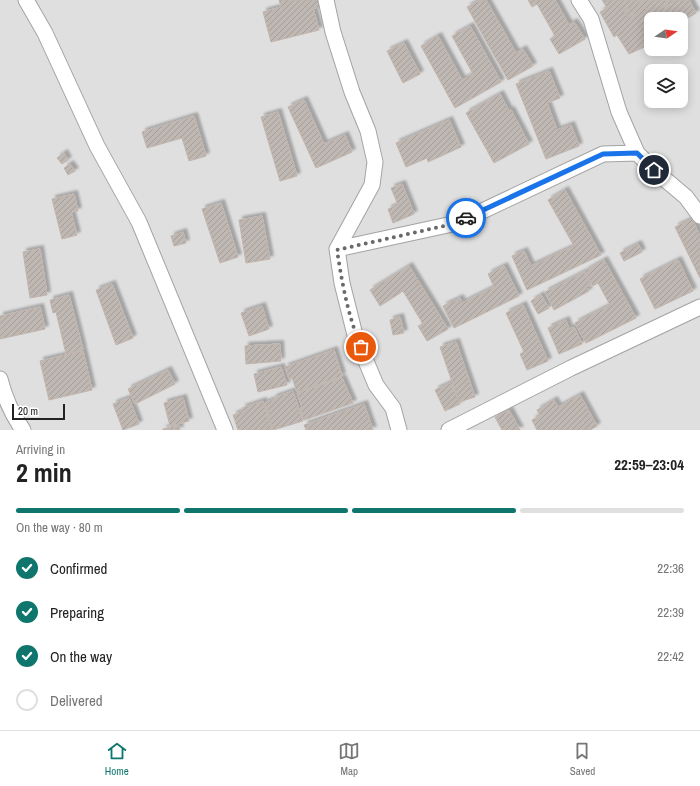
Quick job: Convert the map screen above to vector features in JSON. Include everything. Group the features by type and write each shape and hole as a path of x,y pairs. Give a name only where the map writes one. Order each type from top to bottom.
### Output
{"street":[{"path":"26,0 45,33 96,146 139,222 225,430"},
{"path":"326,0 333,32 352,92 368,131 375,162 372,185 337,250 342,283 355,335 376,385 393,408 399,430"},
{"path":"579,0 591,20 619,112 637,153 654,170 686,197 700,216"},
{"path":"337,250 457,223 603,154 637,153"},
{"path":"449,430 571,368 700,307"},
{"path":"0,379 11,412 23,430"}],"shaded area":[{"path":"0,0 700,0 700,430 0,430"}],"building":[{"path":"279,0 318,0 320,7 313,8 319,30 271,42 263,12 281,7"},
{"path":"481,0 486,0 516,53 523,49 533,66 508,80 467,7"},
{"path":"528,0 555,0 569,25 574,22 585,39 559,54 550,39 555,36 537,4 532,7"},
{"path":"602,0 643,0 624,11 628,18 645,8 647,12 644,12 644,47 629,54 617,35 614,37 600,12 607,8"},
{"path":"643,0 665,0 668,5 656,12 647,12 645,8 628,18 624,11"},
{"path":"665,0 689,0 696,13 688,18 688,12 656,12 668,5"},
{"path":"470,26 501,82 455,108 421,46 438,36 462,80 473,74 452,36"},
{"path":"404,43 420,74 403,83 387,51"},
{"path":"549,71 560,98 547,103 557,130 571,125 579,146 546,159 516,84"},
{"path":"500,94 509,111 511,110 529,144 494,163 466,113"},
{"path":"304,100 324,144 345,135 352,152 316,168 288,107"},
{"path":"278,112 297,176 280,181 261,117"},
{"path":"194,116 206,156 189,161 182,138 147,148 142,132"},
{"path":"449,120 461,147 428,162 427,158 406,167 396,143"},
{"path":"64,153 68,160 62,164 57,158"},
{"path":"70,164 75,171 68,175 64,168"},
{"path":"402,184 414,214 393,223 388,209 398,205 391,188"},
{"path":"565,190 601,255 527,290 512,256 524,251 531,266 574,246 548,200"},
{"path":"74,194 78,211 71,212 77,235 62,239 52,199"},
{"path":"221,203 238,257 220,263 202,209"},
{"path":"262,216 270,259 246,263 239,220"},
{"path":"692,219 700,236 700,278 675,227"},
{"path":"183,232 186,243 174,246 171,236"},
{"path":"638,244 642,252 624,261 620,253"},
{"path":"40,249 47,295 30,298 23,252"},
{"path":"604,260 636,318 586,343 575,323 610,305 598,283 593,286 585,271"},
{"path":"678,260 693,291 655,309 640,279"},
{"path":"409,266 448,329 427,341 418,326 423,324 403,291 380,306 370,290"},
{"path":"504,266 519,296 454,328 443,306 460,298 462,303 494,287 488,274"},
{"path":"584,272 591,285 586,287 589,291 554,310 545,292"},
{"path":"112,284 133,338 116,345 96,290"},
{"path":"69,295 83,350 66,354 56,312 53,313 50,300"},
{"path":"541,295 549,308 538,314 531,301"},
{"path":"523,305 548,361 527,370 520,354 524,352 506,313"},
{"path":"262,306 269,329 249,336 241,313"},
{"path":"40,307 45,329 0,339 0,316"},
{"path":"400,317 404,333 393,335 390,320"},
{"path":"566,320 569,329 574,327 582,344 559,354 548,328"},
{"path":"456,342 475,397 459,402 440,347"},
{"path":"280,344 281,361 246,364 245,346"},
{"path":"334,350 342,376 297,392 292,378 289,379 285,367"},
{"path":"83,351 92,390 49,400 40,361"},
{"path":"281,367 287,385 258,392 254,374"},
{"path":"168,370 175,384 135,404 128,389"},
{"path":"342,378 353,403 304,420 300,408 302,407 297,393"},
{"path":"450,383 460,404 445,411 435,390"},
{"path":"293,391 303,421 273,430 265,403 274,399 273,398"},
{"path":"580,395 597,426 590,430 537,430 532,420 540,416 537,410 554,400 558,407"},
{"path":"129,398 139,424 123,430 113,404"},
{"path":"183,398 189,421 170,426 164,403"},
{"path":"263,401 272,430 238,430 233,415 244,411 242,408"},
{"path":"364,404 373,430 306,430 304,425"},
{"path":"509,410 520,430 502,430 495,417"},
{"path":"179,425 180,430 163,430 163,429"}],"way so far":[{"path":"361,347 355,335 342,283 337,250 457,223 466,218"}],"route":[{"path":"466,218 603,154 637,153 654,170"}]}
